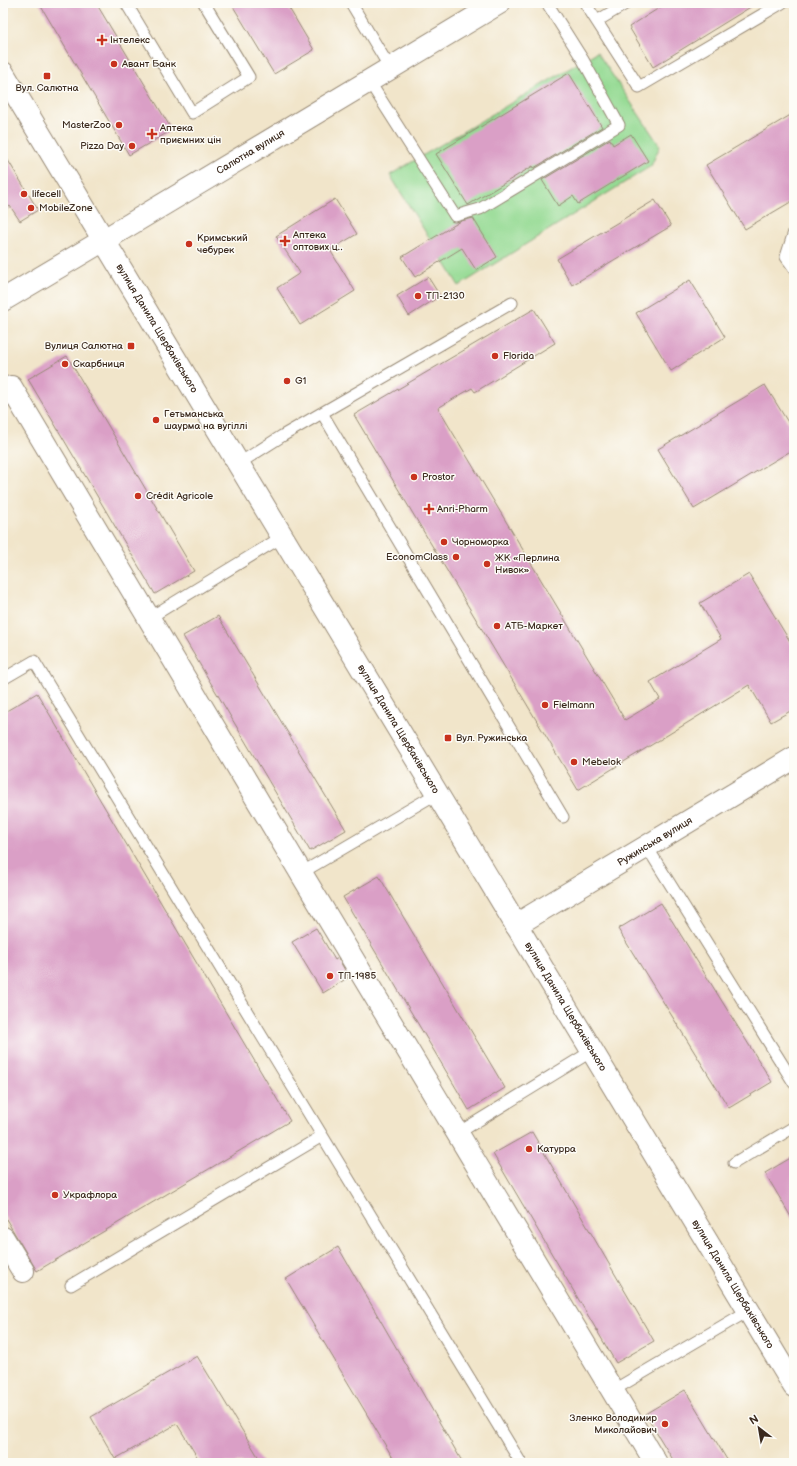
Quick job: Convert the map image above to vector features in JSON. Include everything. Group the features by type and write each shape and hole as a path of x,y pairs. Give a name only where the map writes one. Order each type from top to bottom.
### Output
{"street":[{"name":"Салютна вулиця","path":"3,300 499,3"},
{"name":"вулиця Данила Щербаківського","path":"3,72 436,794 794,1386"},
{"path":"11,387 656,1463"},
{"name":"Ружинська вулиця","path":"516,925 794,758"},
{"path":"3,1238 23,1271"}],"lane":[{"path":"126,3 192,113 249,77 204,3"},
{"path":"351,3 390,68"},
{"path":"369,81 455,216 480,209 619,125 583,60 547,3"},
{"path":"585,3 640,87 782,3"},
{"path":"597,21 626,3"},
{"path":"794,232 786,257 794,268"},
{"path":"238,464 512,303"},
{"path":"322,414 563,817"},
{"path":"149,618 282,537"},
{"path":"3,679 34,661 520,1463"},
{"path":"301,873 436,794"},
{"path":"647,847 794,1083"},
{"path":"458,1133 592,1051"},
{"path":"734,1163 794,1127"},
{"path":"72,1285 322,1136"},
{"path":"612,1391 748,1311"}],"green space":[{"path":"597,52 660,146 651,166 459,286 390,175"}],"building":[{"path":"39,3 96,3 172,130 129,155"},
{"path":"231,3 286,3 314,50 274,74"},
{"path":"667,3 757,3 653,67 629,27"},
{"path":"569,73 602,127 534,168 533,166 468,205 436,154"},
{"path":"794,113 794,200 745,229 706,165"},
{"path":"631,134 648,161 578,204 573,196 558,206 542,180 610,139 613,145"},
{"path":"3,152 38,210 20,221 10,206 3,211"},
{"path":"335,199 357,234 330,250 355,291 300,325 277,288 300,273 276,236"},
{"path":"655,200 671,226 572,285 557,259"},
{"path":"473,218 497,257 476,270 462,248 415,277 402,257 461,221"},
{"name":"ТП-2130","path":"428,277 440,296 409,316 397,296"},
{"path":"690,280 725,337 671,371 636,313"},
{"name":"ЖК «Перлина Нивок»","path":"534,309 555,343 475,392 472,388 438,408 625,720 660,699 650,682 721,639 700,603 749,574 794,648 794,709 771,722 749,685 578,790 354,415"},
{"path":"67,356 194,571 155,594 28,379"},
{"path":"765,385 794,432 794,449 694,509 658,449"},
{"path":"218,616 346,830 310,851 183,636"},
{"path":"37,693 290,1121 37,1271 3,1214 3,713"},
{"path":"379,876 505,1088 469,1110 343,897"},
{"path":"661,903 772,1082 729,1108 618,929"},
{"path":"316,928 335,960 338,958 349,977 323,993 292,942"},
{"path":"532,1132 654,1341 616,1363 493,1154"},
{"path":"794,1156 794,1222 765,1173"},
{"path":"338,1247 463,1463 396,1463 286,1279"},
{"path":"197,1356 262,1463 201,1463 177,1424 115,1459 91,1417"},
{"path":"685,1390 729,1463 675,1463 645,1414"}],"place":[{"name":"Інтелекс","path":"102,40"},
{"name":"Авант Банк","path":"114,64"},
{"name":"Вул. Салютна","path":"47,76"},
{"name":"MasterZoo","path":"119,125"},
{"name":"Аптека приємних цін","path":"152,134"},
{"name":"Pizza Day","path":"132,146"},
{"name":"lifecell","path":"24,194"},
{"name":"MobileZone","path":"31,208"},
{"name":"Аптека оптових ц‥","path":"285,241"},
{"name":"Кримський чебурек","path":"189,244"},
{"name":"ТП-2130","path":"418,296"},
{"name":"Вулиця Салютна","path":"131,346"},
{"name":"Florida","path":"495,356"},
{"name":"Скарбниця","path":"65,364"},
{"name":"G1","path":"287,381"},
{"name":"Гетьманська шаурма на вугіллі","path":"156,420"},
{"name":"Prostor","path":"414,477"},
{"name":"Crédit Agricole","path":"138,496"},
{"name":"Anri-Pharm","path":"429,509"},
{"name":"Чорноморка","path":"444,542"},
{"name":"EconomClass","path":"456,557"},
{"name":"ЖК «Перлина Нивок»","path":"487,564"},
{"name":"АТБ-Маркет","path":"497,626"},
{"name":"Fielmann","path":"545,705"},
{"name":"Вул. Ружинська","path":"448,738"},
{"name":"Mebelok","path":"574,762"},
{"name":"ТП-1985","path":"330,976"},
{"name":"Катурра","path":"529,1149"},
{"name":"Украфлора","path":"55,1195"},
{"name":"Зленко Володимир Миколайович","path":"665,1424"}]}
